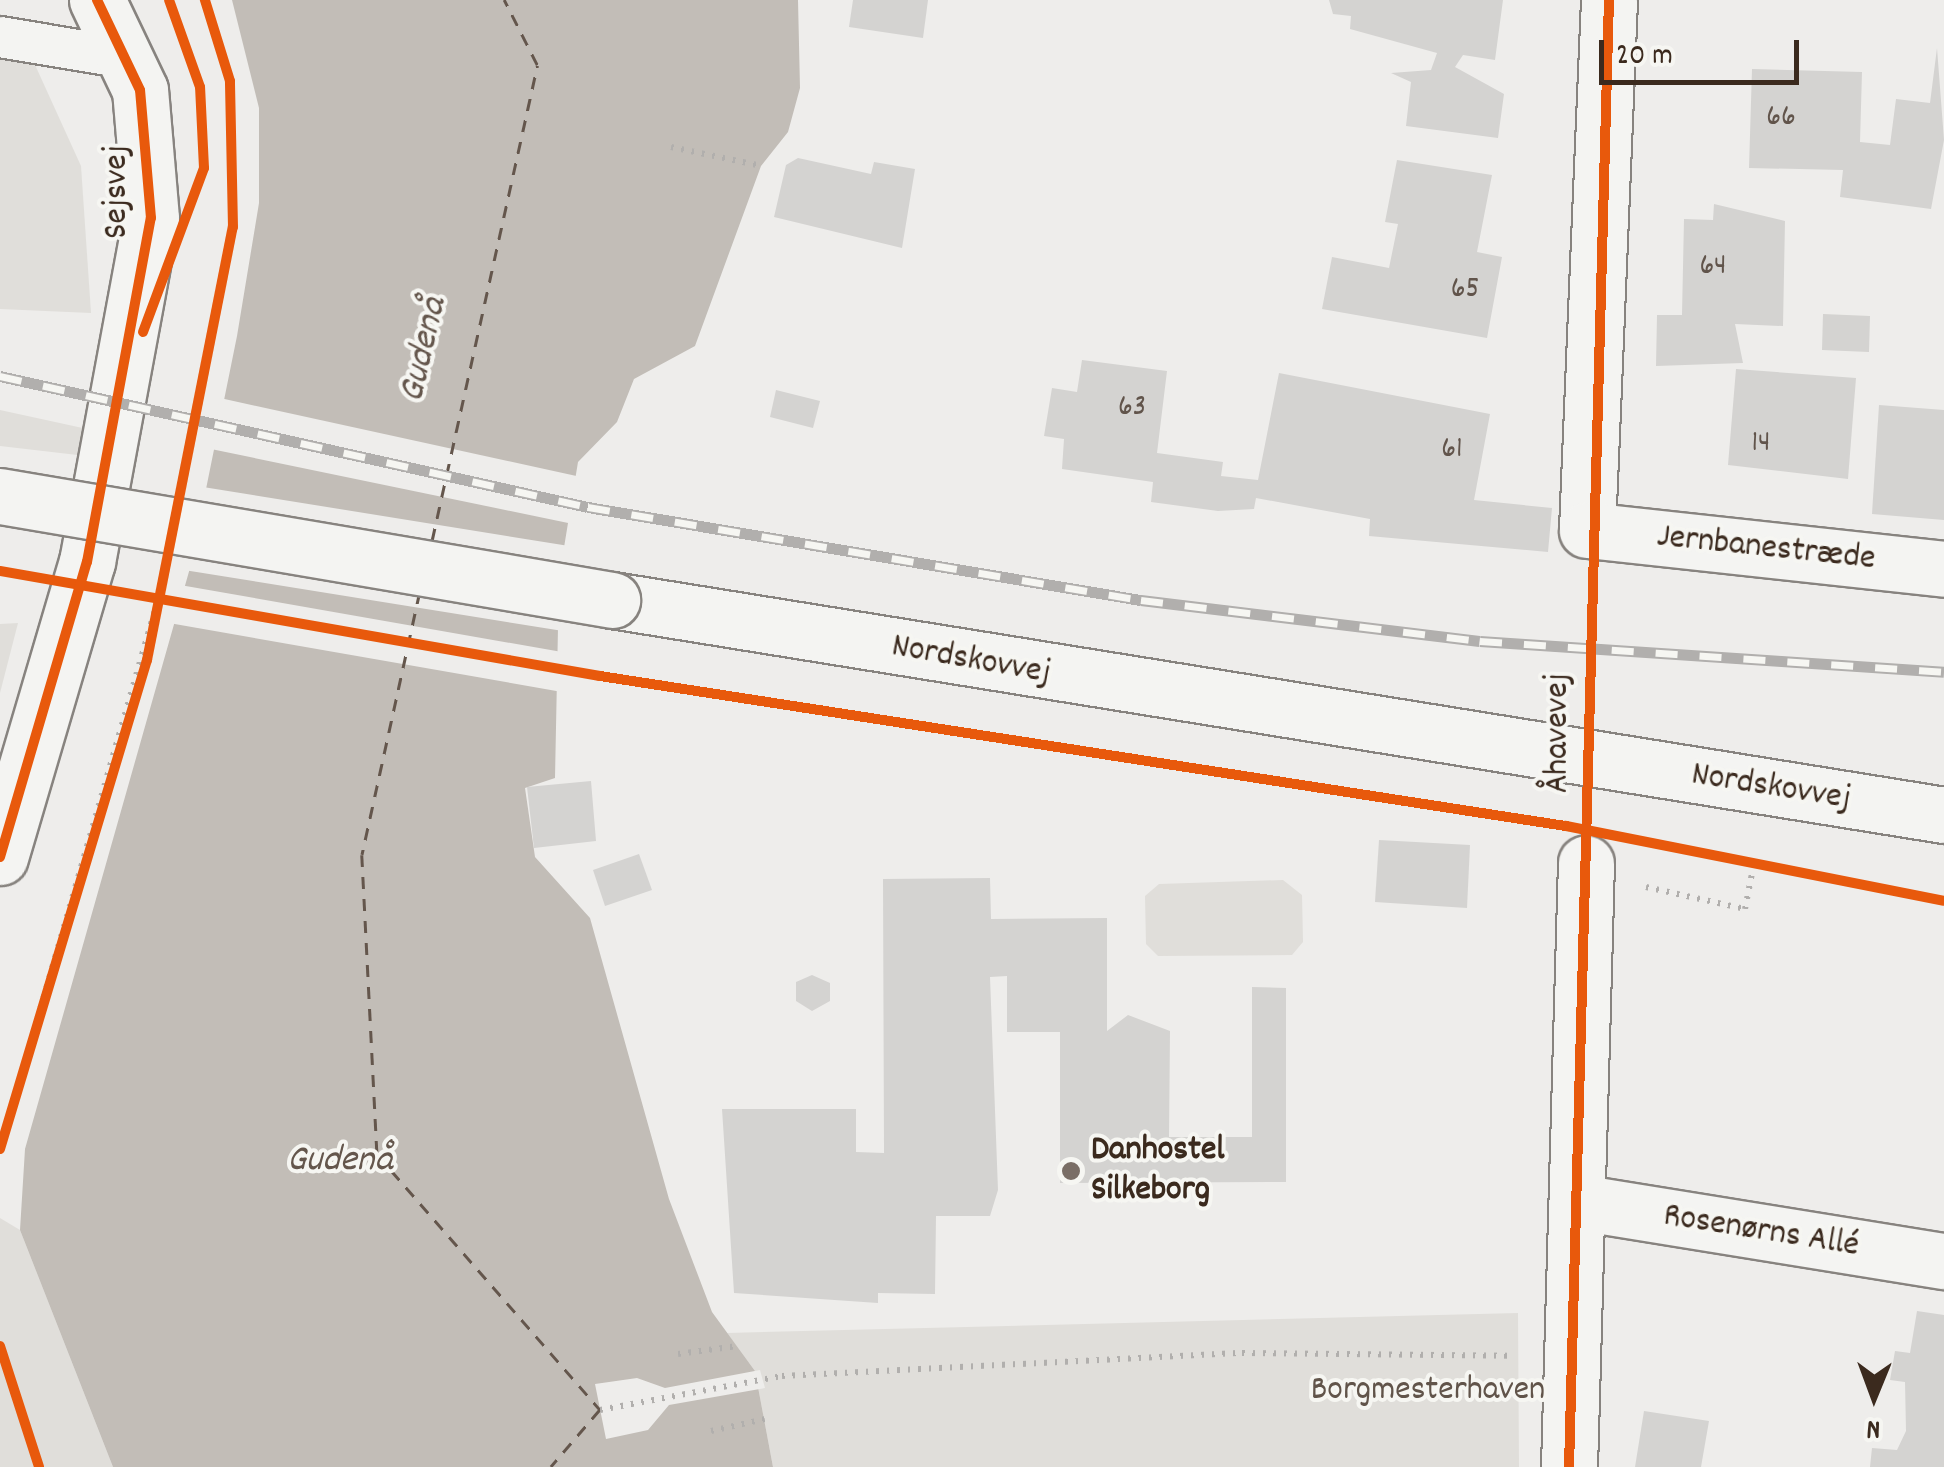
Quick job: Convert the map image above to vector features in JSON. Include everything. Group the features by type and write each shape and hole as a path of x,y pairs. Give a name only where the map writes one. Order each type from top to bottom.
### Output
{"street":[{"name":"Sejsvej","path":"0,856 87,562 131,360 152,159 125,58 97,0"},
{"name":"Jernbanestræde","path":"1608,0 1588,530 1944,569"},
{"name":"Nordskovvej","path":"0,496 612,600 1944,815"},
{"path":"1568,1467 1586,868"},
{"name":"Rosenørns Allé","path":"1578,1202 1944,1261"}],"lane":[{"path":"0,37 125,58"}],"path":[{"path":"671,146 762,166"},
{"path":"136,594 174,601"},
{"path":"1735,859 1773,866"},
{"path":"1586,868 1745,910 1754,862"},
{"path":"0,1346 39,1467"},
{"path":"678,1354 736,1346"},
{"path":"600,1410 782,1376 1242,1353 1573,1357"},
{"path":"712,1431 765,1419"}],"shaded area":[{"path":"0,22 26,45 81,166 91,313 0,309"},
{"path":"0,410 101,432 86,456 0,446"},
{"path":"18,623 0,693 0,624"},
{"path":"1283,880 1302,895 1303,942 1292,955 1158,956 1146,944 1145,896 1159,884"},
{"path":"0,1218 20,1230 113,1467 0,1467"},
{"name":"Borgmesterhaven","path":"1518,1313 1519,1467 773,1467 755,1371 727,1333"}],"water":[{"name":"Gudenå","path":"232,0 798,0 800,88 788,132 761,166 695,346 634,379 617,422 578,462 559,578 555,778 525,788 535,857 590,918 669,1199 712,1312 755,1371 773,1467 113,1467 20,1230 25,1149 190,568 237,336 259,203 259,108"}],"pier":[{"path":"220,398 581,477 573,524 211,449"},
{"path":"203,487 569,546 563,631 184,570"},
{"path":"180,585 562,652 562,692 169,623"},
{"path":"760,1370 765,1388 669,1405 648,1430 606,1439 595,1384 637,1378 665,1388"}],"building":[{"path":"853,0 928,0 923,38 849,27"},
{"path":"1329,0 1503,0 1495,60 1463,55 1455,67 1504,94 1498,138 1406,126 1411,82 1391,73 1431,70 1437,53 1350,29 1351,16 1333,14"},
{"path":"1937,48 1944,140 1931,209 1840,197 1843,170 1749,168 1752,69 1862,72 1860,142 1890,145 1896,99 1930,103"},
{"path":"798,158 871,174 874,162 915,169 902,248 774,217 786,165"},
{"path":"1397,160 1492,175 1477,252 1502,257 1487,338 1322,309 1332,257 1389,268 1398,224 1385,222"},
{"path":"1714,204 1785,221 1783,326 1735,324 1743,363 1656,366 1657,315 1682,315 1684,219 1713,220"},
{"path":"1823,314 1870,316 1869,352 1822,350"},
{"path":"1082,360 1167,371 1157,453 1223,462 1221,476 1258,480 1279,373 1490,414 1474,500 1552,508 1548,552 1369,536 1370,519 1256,498 1254,509 1218,511 1151,502 1153,482 1062,469 1064,439 1044,436 1052,388 1077,392"},
{"path":"1736,369 1856,378 1848,479 1728,465"},
{"path":"776,390 820,401 813,428 770,417"},
{"path":"1879,405 1944,410 1944,520 1872,514"},
{"path":"591,781 596,841 534,848 527,787"},
{"path":"1379,840 1470,845 1467,908 1375,902"},
{"path":"639,854 652,890 605,906 593,870"},
{"path":"990,878 991,919 1107,918 1107,1031 1128,1015 1170,1031 1169,1137 1252,1137 1252,987 1286,988 1286,1182 1060,1183 1060,1032 1007,1032 1007,976 990,977 998,1190 990,1216 936,1216 935,1294 878,1293 878,1303 734,1293 722,1109 856,1109 856,1152 884,1153 883,879"},
{"path":"812,975 830,983 830,1001 812,1011 796,1001 796,982"},
{"path":"1917,1311 1944,1315 1944,1467 1870,1467 1872,1448 1897,1450 1906,1431 1905,1382 1890,1380 1895,1351 1910,1353"},
{"path":"1644,1411 1709,1421 1701,1467 1635,1467"}],"ferry route":[{"path":"432,540 537,65 504,0"},
{"path":"420,592 362,855 377,1154 600,1410 551,1467"}],"railway":[{"path":"0,376 588,507 1141,600 1480,641 1944,672"}],"cycle path":[{"path":"0,857 87,562 151,218 140,90 97,0"},
{"path":"143,332 204,168 200,87 169,0"},
{"path":"0,1149 147,660 233,227 230,81 205,0"},
{"name":"Åhavevej","path":"1569,1467 1609,0"},
{"path":"0,571 600,676 1566,826 1944,901"},
{"path":"0,1346 39,1467"}],"place":[{"name":"Danhostel Silkeborg","path":"1071,1171"}]}
